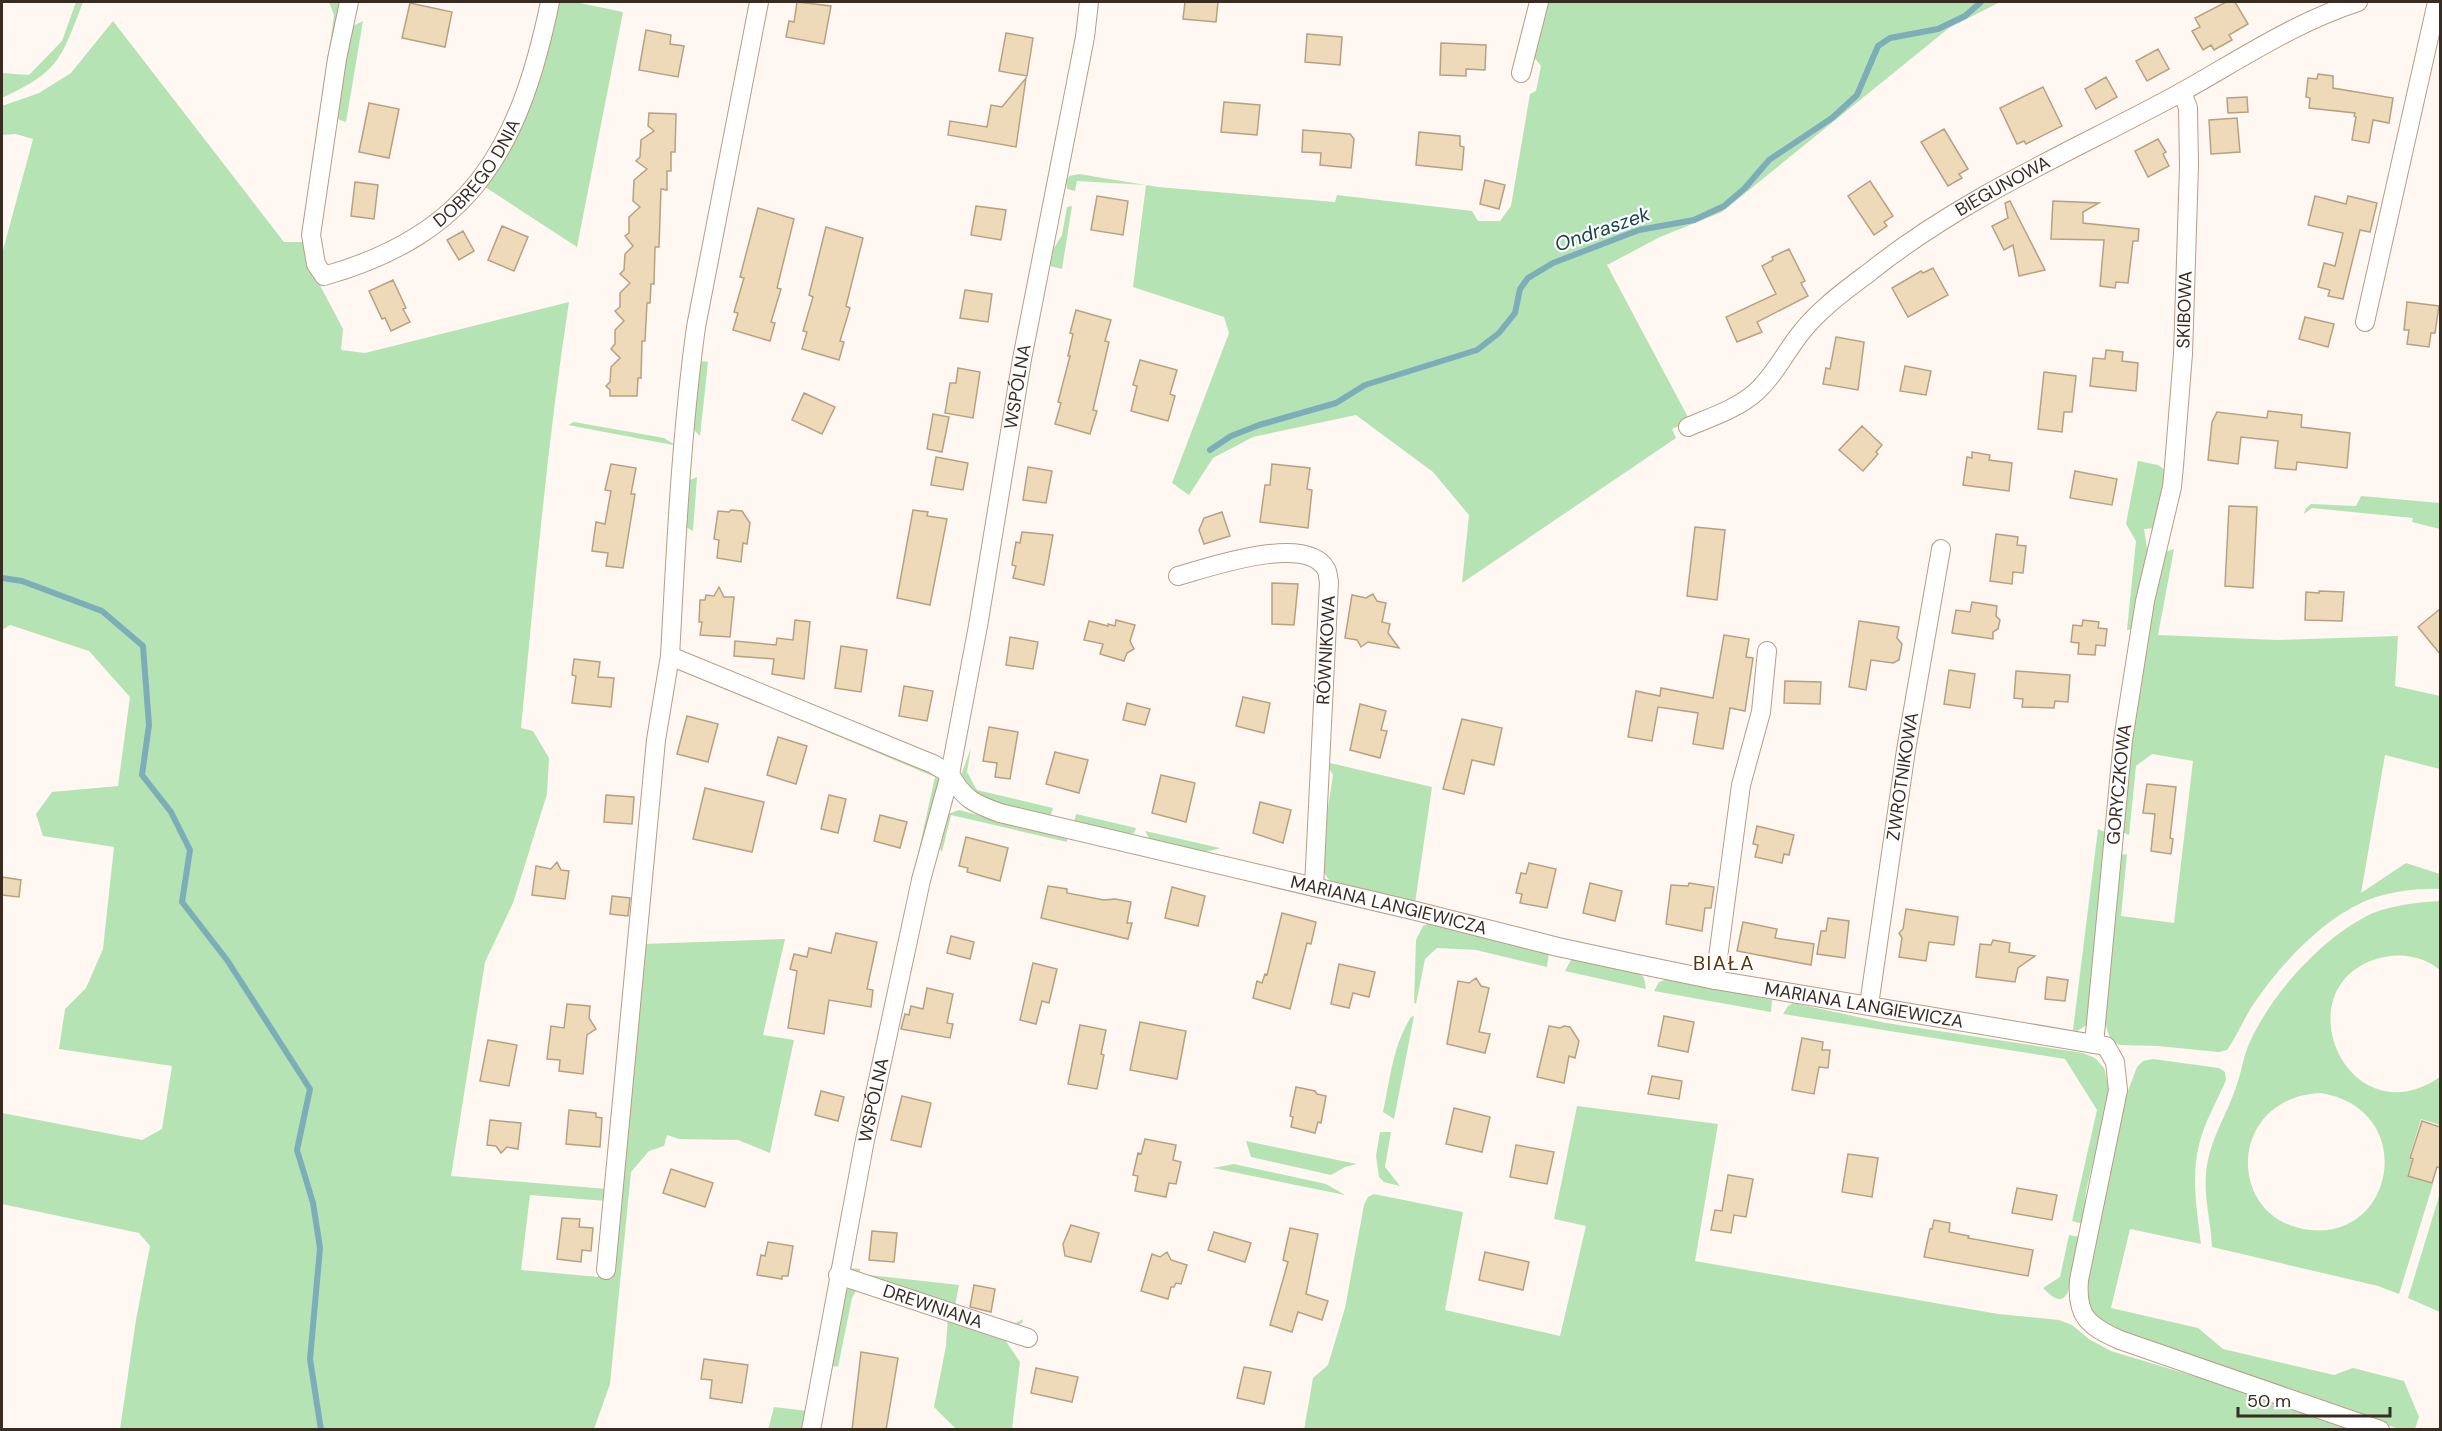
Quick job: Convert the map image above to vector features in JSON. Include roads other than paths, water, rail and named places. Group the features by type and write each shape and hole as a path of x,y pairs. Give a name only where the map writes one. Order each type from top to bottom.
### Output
{"street":[{"name":"DOBREGO DNIA","path":"349,2 337,59 311,235 316,264 324,276 354,268 411,241 437,224 478,181 496,159 524,101 539,51 550,2"},
{"path":"606,1270 656,740 670,656 683,433 690,367 759,2"},
{"name":"WSPÓLNA","path":"811,1430 838,1275 921,880 950,774 978,626 1022,359 1085,37 1089,2"},
{"path":"1521,73 1539,2"},
{"name":"BIEGUNOWA","path":"1688,427 1732,408 1757,392 1815,317 1872,270 1968,204 2182,92 2289,30 2358,2"},
{"path":"2365,322 2436,2"},
{"name":"SKIBOWA","path":"2162,527 2172,487 2183,354 2189,120 2188,108 2182,92"},
{"name":"GORYCZKOWA","path":"2094,1044 2123,740 2145,601 2162,527"},
{"name":"ZWROTNIKOWA","path":"1869,1005 1906,750 1941,549"},
{"name":"RÓWNIKOWA","path":"1178,576 1252,556 1275,553 1312,558 1320,562 1327,570 1329,582 1314,887"},
{"path":"1715,980 1741,785 1761,712 1767,651"},
{"path":"670,656 933,764 950,774"},
{"name":"MARIANA LANGIEWICZA","path":"950,774 965,797 979,806 1000,813 1558,947 1715,980 2094,1044"},
{"path":"2094,1044 2106,1046 2115,1062 2118,1090 2079,1280 2079,1309 2088,1322 2102,1333 2120,1341 2380,1430"},
{"name":"DREWNIANA","path":"838,1275 1028,1338"}],"waterway":[{"name":"Ondraszek","path":"1210,450 1231,436 1259,425 1336,403 1365,385 1477,350 1499,333 1515,313 1520,289 1528,278 1553,263 1639,230 1694,220 1724,206 1745,188 1769,160 1832,118 1857,95 1878,46 1890,38 1938,29 1965,16 1981,2"},
{"path":"2,578 22,581 102,611 143,646 149,725 142,775 171,812 190,850 182,902 227,960 310,1089 297,1150 313,1203 320,1248 310,1359 321,1430"}],"district":[{"name":"BIAŁA","path":"1724,963"}]}
